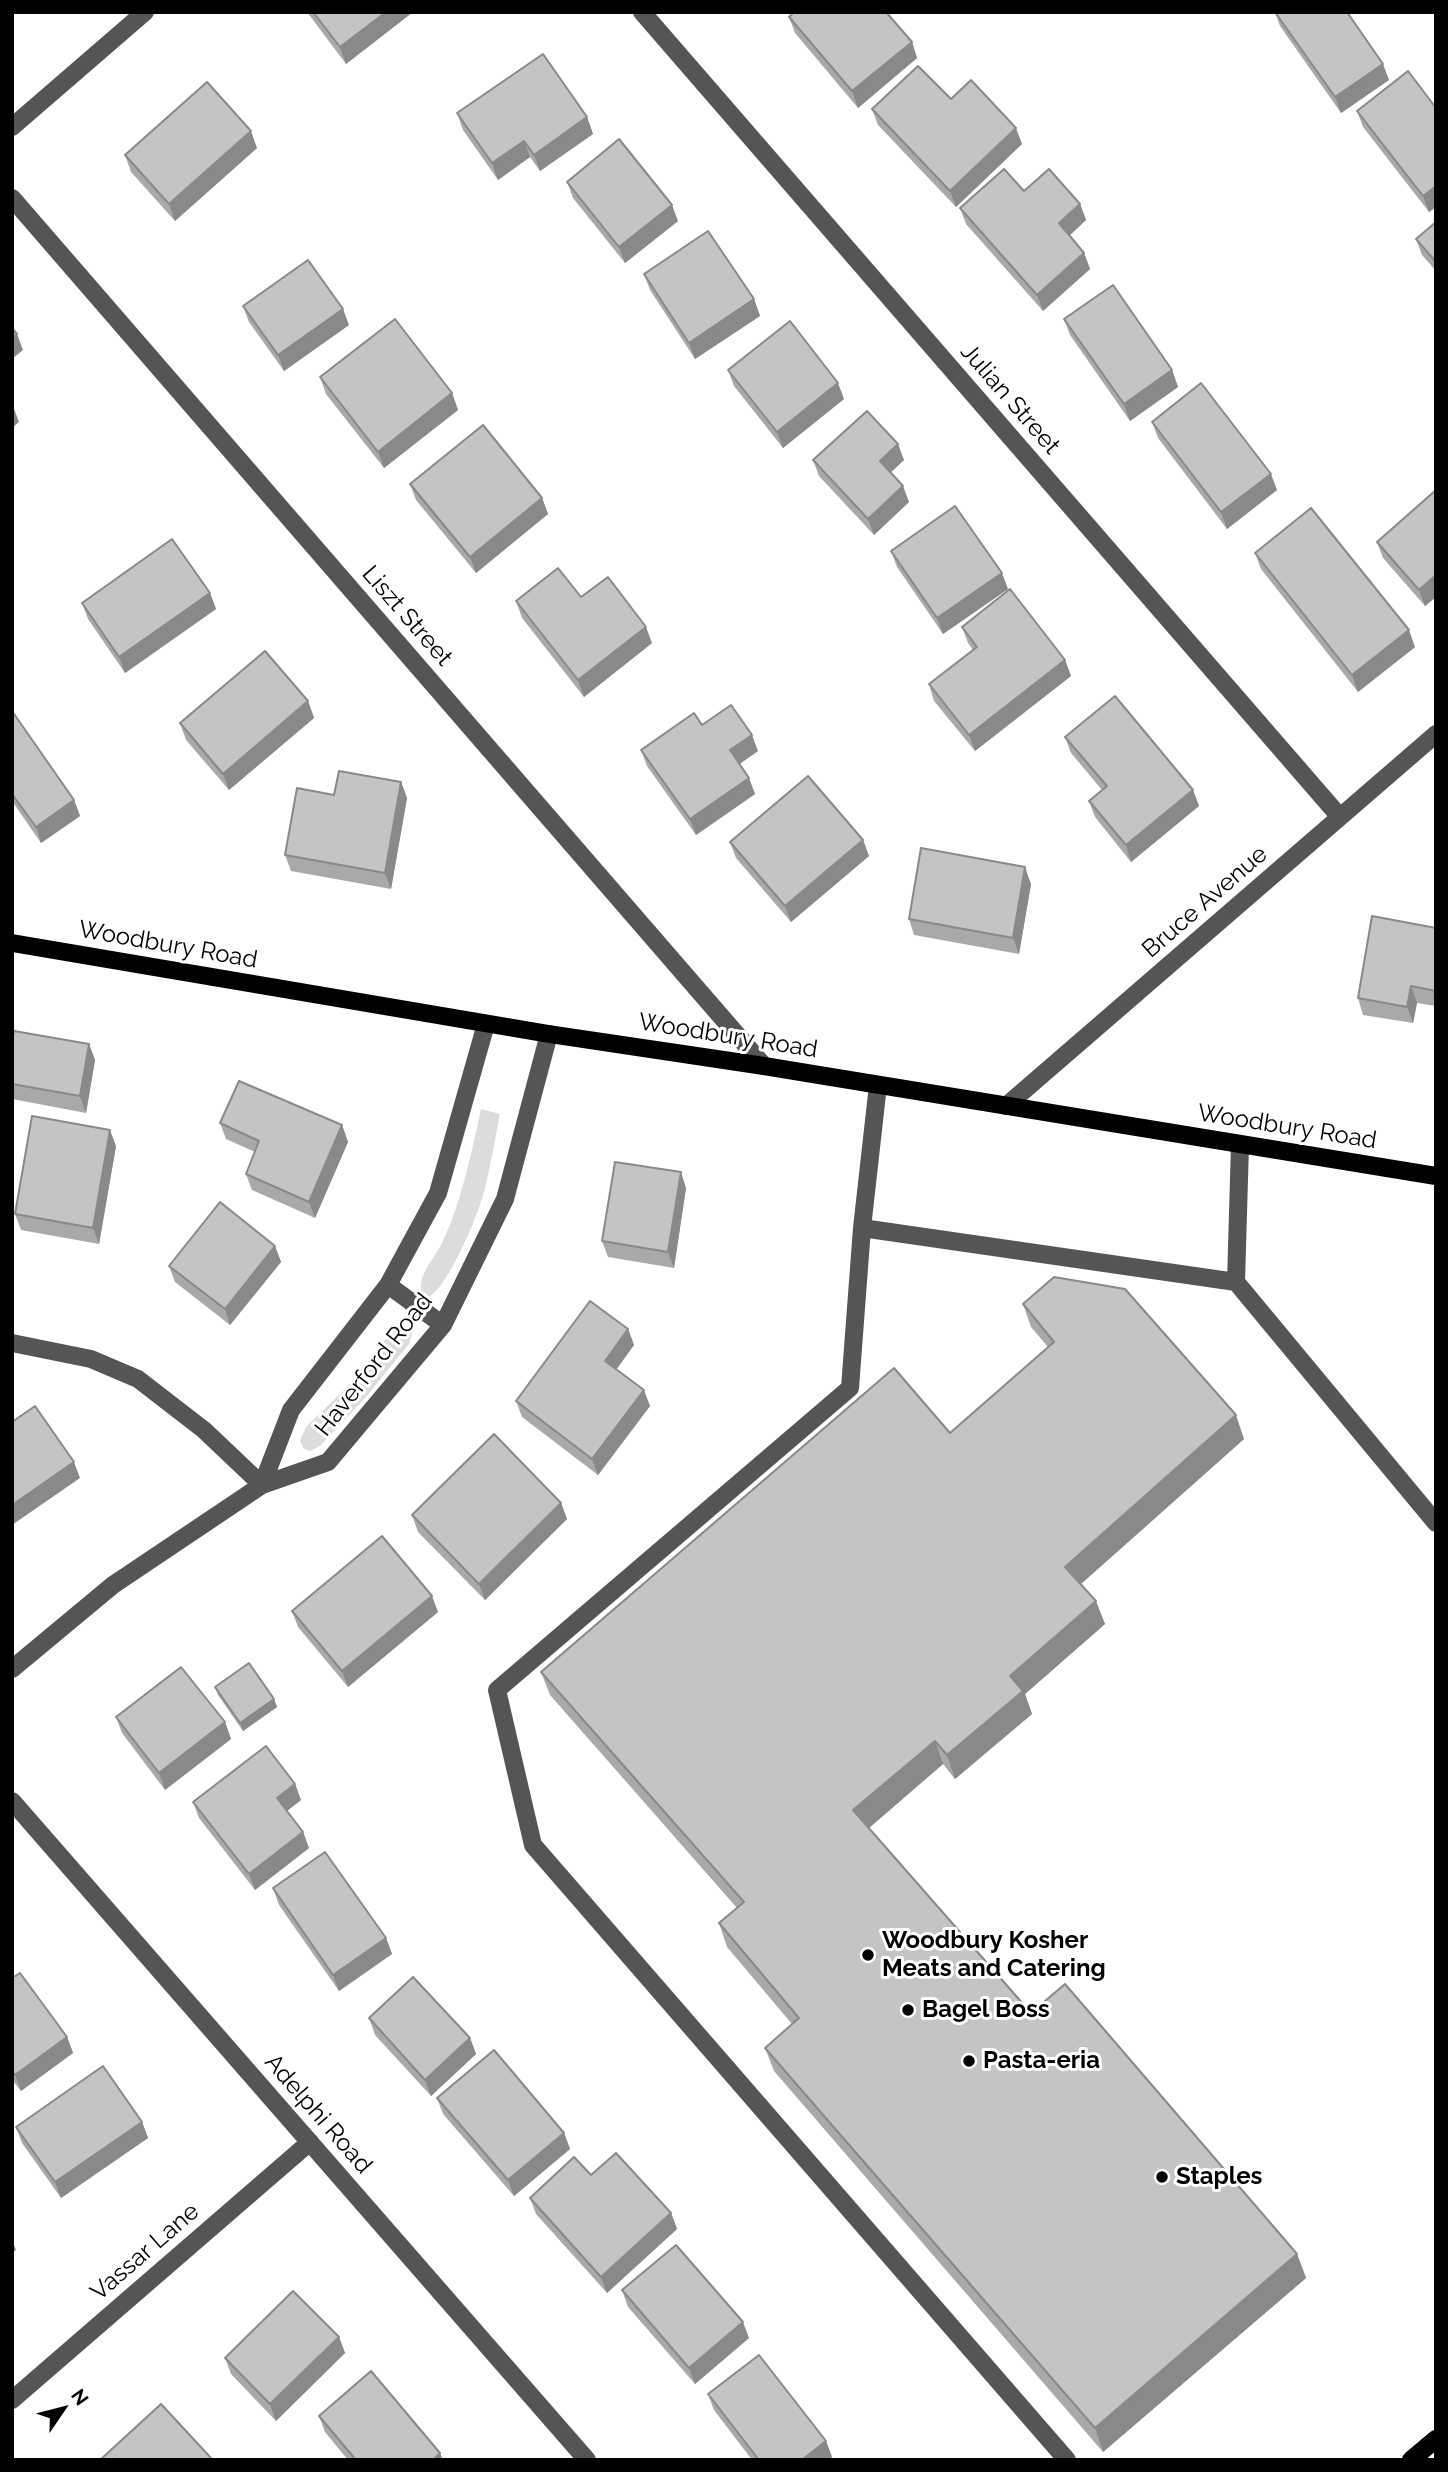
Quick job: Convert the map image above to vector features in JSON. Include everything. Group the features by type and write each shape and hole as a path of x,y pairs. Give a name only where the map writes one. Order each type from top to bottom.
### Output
{"main road":[{"name":"Woodbury Road","path":"12,943 486,1024 764,1066 1436,1177"},
{"path":"1420,2457 1436,2439"}],"street":[{"path":"12,127 145,12"},
{"name":"Julian Street","path":"642,12 1340,817"},
{"name":"Liszt Street","path":"12,198 764,1066"},
{"name":"Bruce Avenue","path":"1006,1106 1436,734"},
{"name":"Haverford Road","path":"262,1485 291,1410 388,1285 438,1193 486,1024"},
{"name":"Haverford Road","path":"12,1669 113,1585 262,1485 328,1462 443,1325 505,1199 549,1034"},
{"path":"878,1085 862,1228 850,1388 498,1690 533,1845 1067,2460"},
{"path":"1240,1144 1236,1282 1436,1522"},
{"path":"862,1228 1236,1282"},
{"path":"388,1285 443,1325"},
{"path":"12,1343 91,1359 138,1379 204,1430 262,1485"},
{"name":"Adelphi Road","path":"12,1801 587,2460"},
{"name":"Vassar Lane","path":"12,2400 310,2142"}],"shaded area":[{"path":"481,1109 500,1114 482,1199 454,1265 445,1280 428,1297 423,1295 421,1282 443,1241 456,1209"},
{"path":"403,1326 410,1327 412,1334 409,1344 366,1397 320,1446 310,1451 303,1448 300,1440 306,1427 351,1383 393,1330"}],"building":[{"path":"313,12 386,12 340,47"},
{"path":"794,12 886,12 912,42 852,91 789,17"},
{"path":"1275,12 1347,12 1383,64 1335,97"},
{"path":"543,54 587,117 534,155 524,141 492,163 457,113"},
{"path":"918,66 951,99 971,80 1016,128 950,191 872,109"},
{"path":"1408,71 1436,108 1436,186 1423,196 1357,111"},
{"path":"207,82 251,131 169,204 125,155"},
{"path":"619,139 672,205 619,247 567,182"},
{"path":"1004,169 1024,191 1049,169 1080,204 1059,223 1084,253 1037,295 960,208"},
{"path":"1436,222 1436,262 1416,239"},
{"path":"708,231 754,299 689,343 644,274"},
{"path":"308,260 343,309 278,355 243,306"},
{"path":"1113,285 1172,370 1124,404 1064,319"},
{"path":"395,319 452,393 378,452 320,377"},
{"path":"790,321 838,383 777,432 728,370"},
{"path":"1201,383 1271,474 1221,512 1152,422"},
{"path":"867,411 898,444 880,461 903,486 868,519 813,460"},
{"path":"483,425 542,498 470,557 410,484"},
{"path":"1436,490 1436,575 1419,590 1377,542"},
{"path":"955,506 1002,573 937,618 891,551"},
{"path":"1311,508 1409,630 1352,675 1255,553"},
{"path":"172,539 210,593 119,657 82,603"},
{"path":"558,568 581,597 608,577 646,627 578,680 516,601"},
{"path":"1010,589 1065,660 969,735 929,684 977,647 962,627"},
{"path":"265,651 308,701 223,774 180,723"},
{"path":"1115,696 1193,790 1126,845 1089,801 1107,786 1065,737"},
{"path":"731,705 752,735 730,750 749,778 690,819 641,750 694,713 702,725"},
{"path":"12,711 74,800 36,827 12,794"},
{"path":"339,771 401,782 385,873 285,855 297,788 334,795"},
{"path":"808,776 863,840 785,906 730,842"},
{"path":"921,848 1025,867 1013,938 909,919"},
{"path":"1372,916 1436,928 1436,991 1411,986 1407,1007 1358,998"},
{"path":"14,1031 89,1044 80,1096 12,1084"},
{"path":"239,1081 342,1125 309,1202 246,1174 259,1141 220,1123"},
{"path":"32,1116 110,1130 93,1228 15,1214"},
{"path":"615,1162 681,1172 668,1252 602,1241"},
{"path":"220,1202 275,1246 225,1309 169,1266"},
{"path":"1054,1277 1125,1289 1236,1415 1065,1567 1096,1601 1010,1676 1023,1691 947,1755 935,1741 853,1810 1031,2013 1065,1984 1297,2254 1095,2428 765,2048 799,2018 719,1923 744,1902 541,1672 894,1368 950,1433 1054,1342 1023,1304"},
{"path":"590,1301 628,1329 605,1361 644,1390 592,1459 516,1401"},
{"path":"35,1406 74,1462 12,1505 12,1422"},
{"path":"494,1434 561,1503 479,1584 412,1515"},
{"path":"382,1536 432,1596 342,1671 292,1611"},
{"path":"249,1663 274,1699 240,1723 215,1687"},
{"path":"181,1667 225,1722 159,1773 116,1717"},
{"path":"266,1746 295,1784 277,1798 303,1832 249,1874 193,1802"},
{"path":"325,1852 386,1938 333,1975 273,1888"},
{"path":"20,1973 67,2037 15,2075 12,2071 12,1978"},
{"path":"413,1977 470,2038 425,2080 369,2018"},
{"path":"494,2050 564,2133 508,2180 437,2098"},
{"path":"103,2066 142,2122 55,2182 16,2127"},
{"path":"616,2153 671,2213 601,2277 530,2198 574,2157 591,2175"},
{"path":"676,2245 743,2322 689,2368 622,2290"},
{"path":"293,2291 339,2337 270,2404 225,2358"},
{"path":"759,2355 826,2441 802,2460 759,2460 708,2394"},
{"path":"371,2371 440,2453 433,2460 356,2460 319,2416"},
{"path":"161,2404 211,2458 209,2460 100,2460"}],"place":[{"name":"Woodbury Kosher Meats and Catering","path":"868,1955"},
{"name":"Bagel Boss","path":"908,2010"},
{"name":"Pasta-eria","path":"969,2061"},
{"name":"Staples","path":"1162,2177"}]}
